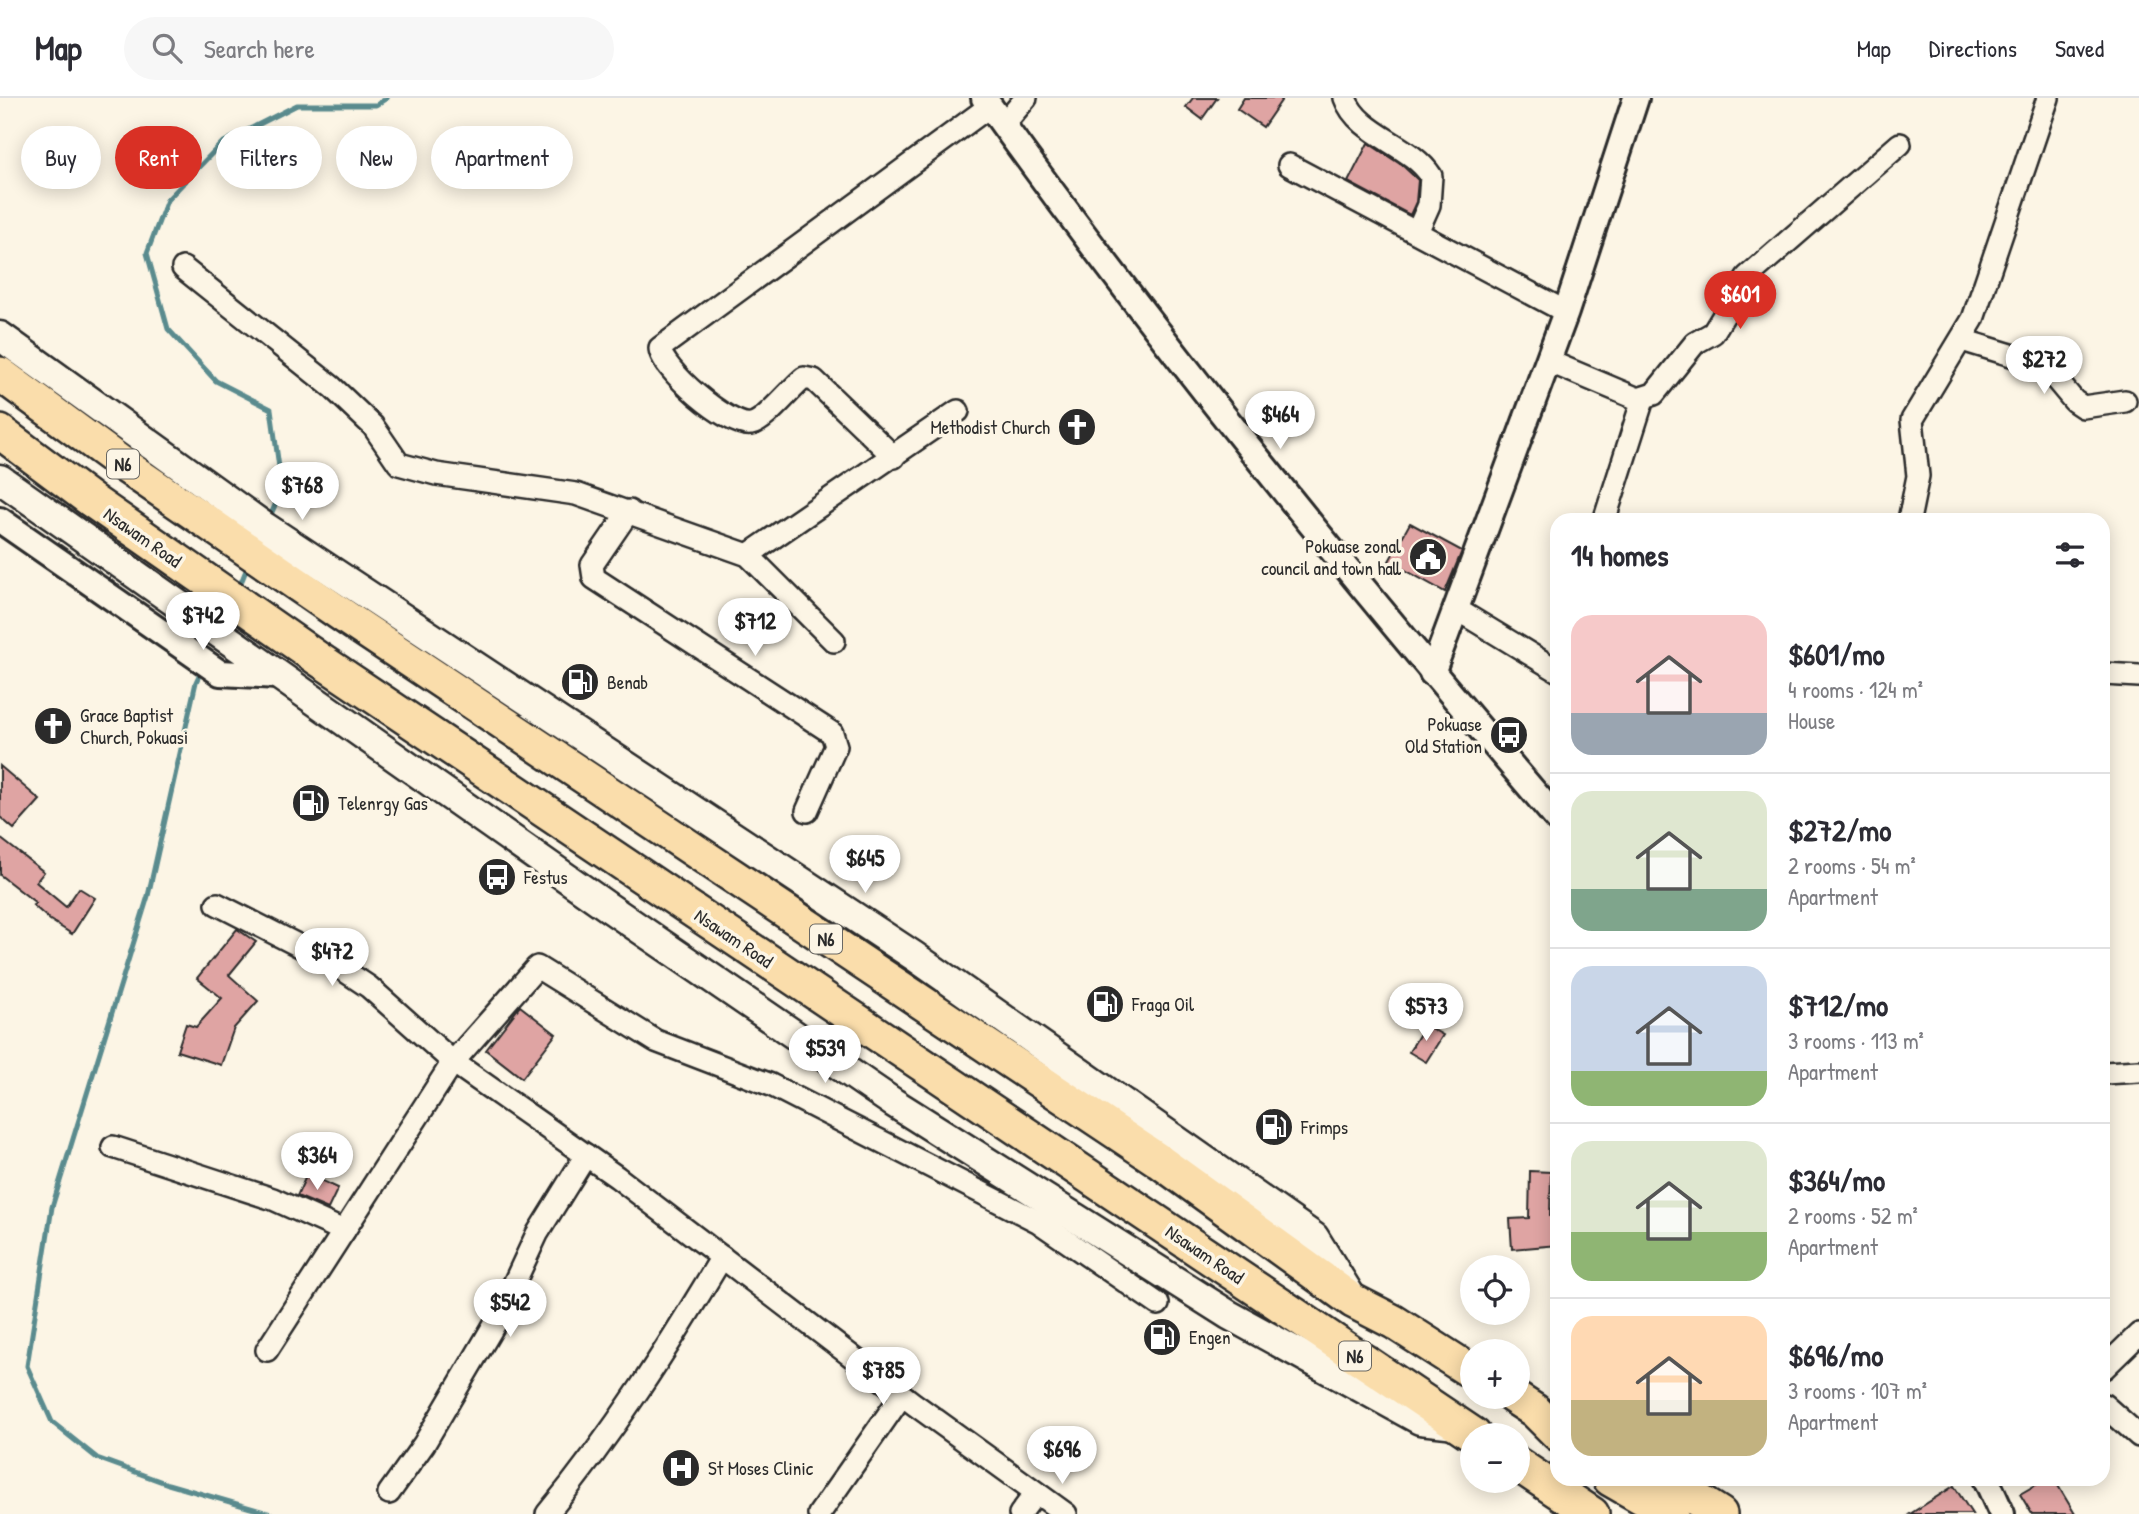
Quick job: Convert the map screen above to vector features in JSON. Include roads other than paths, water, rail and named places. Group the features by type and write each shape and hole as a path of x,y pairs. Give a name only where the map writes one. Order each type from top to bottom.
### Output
{"highway":[{"name":"N6","path":"0,374 257,538 1158,1160 1353,1301 1394,1322 1460,1364"},
{"name":"Nsawam Road","path":"0,432 266,622 1460,1426"},
{"path":"1530,1473 1591,1514"},
{"path":"1622,1486 1671,1514"},
{"path":"1676,1486 1720,1514"}],"main road":[{"path":"0,336 257,538"},
{"path":"0,478 278,676 883,1095 1228,1315 1420,1420 1460,1428"},
{"path":"1116,1242 1205,1255"}],"street":[{"path":"894,457 814,380 804,378 759,421 748,424 723,415 682,381 662,358 660,348 993,109 1026,98"},
{"path":"1345,98 1357,117 1419,163 1431,176 1429,205 1417,232"},
{"path":"1432,673 1566,312 1636,98"},
{"path":"1910,513 1918,476 1912,420 1973,319 2015,186 2048,98"},
{"path":"993,109 1269,474 1432,673 1550,811"},
{"path":"1548,361 1643,399 1654,394 1695,343 1713,333 1747,277 1900,144"},
{"path":"1289,165 1566,312"},
{"path":"183,268 332,387 373,426 399,464 436,474 576,494 748,555 834,641"},
{"path":"1962,340 2044,365 2074,401 2083,407 2125,401"},
{"path":"1607,513 1643,399"},
{"path":"748,555 958,411"},
{"path":"629,511 593,565 594,578 832,733 836,746 807,811"},
{"path":"0,520 220,673 278,676"},
{"path":"1456,609 1550,666"},
{"path":"2110,674 2139,676"},
{"path":"217,904 333,963 369,987 453,1062 586,1155 902,1395 1066,1514"},
{"path":"267,1350 453,1062 537,967 656,1041 771,1086 1040,1222 1158,1304"},
{"path":"2110,1071 2139,1071"},
{"path":"113,1147 273,1199 344,1231"},
{"path":"389,1493 424,1444 497,1320 537,1234 586,1155"},
{"path":"547,1514 599,1451 663,1356 722,1257"},
{"path":"2110,1361 2139,1334"},
{"path":"818,1514 902,1395"},
{"path":"2110,1410 2139,1436"},
{"path":"1989,1486 2002,1514"},
{"path":"1020,1514 1035,1494"}],"waterway":[{"path":"269,519 282,489 271,409 216,381 168,329 147,253 167,200 222,143 297,105 376,105 387,98"},
{"path":"238,590 249,563"},
{"path":"202,669 196,682 148,896 52,1207 27,1366 52,1422 97,1458 168,1484 271,1514"}],"place":[{"name":"Methodist Church","path":"1077,427"},
{"name":"Pokuase zonal council and town hall","path":"1428,557"},
{"name":"Benab","path":"580,682"},
{"name":"Grace Baptist Church, Pokuasi","path":"53,726"},
{"name":"Pokuase Old Station","path":"1509,735"},
{"name":"Telenrgy Gas","path":"311,803"},
{"name":"Festus","path":"497,877"},
{"name":"Fraga Oil","path":"1105,1004"},
{"name":"Frimps","path":"1274,1127"},
{"name":"Engen","path":"1162,1337"},
{"name":"St Moses Clinic","path":"681,1468"}]}
